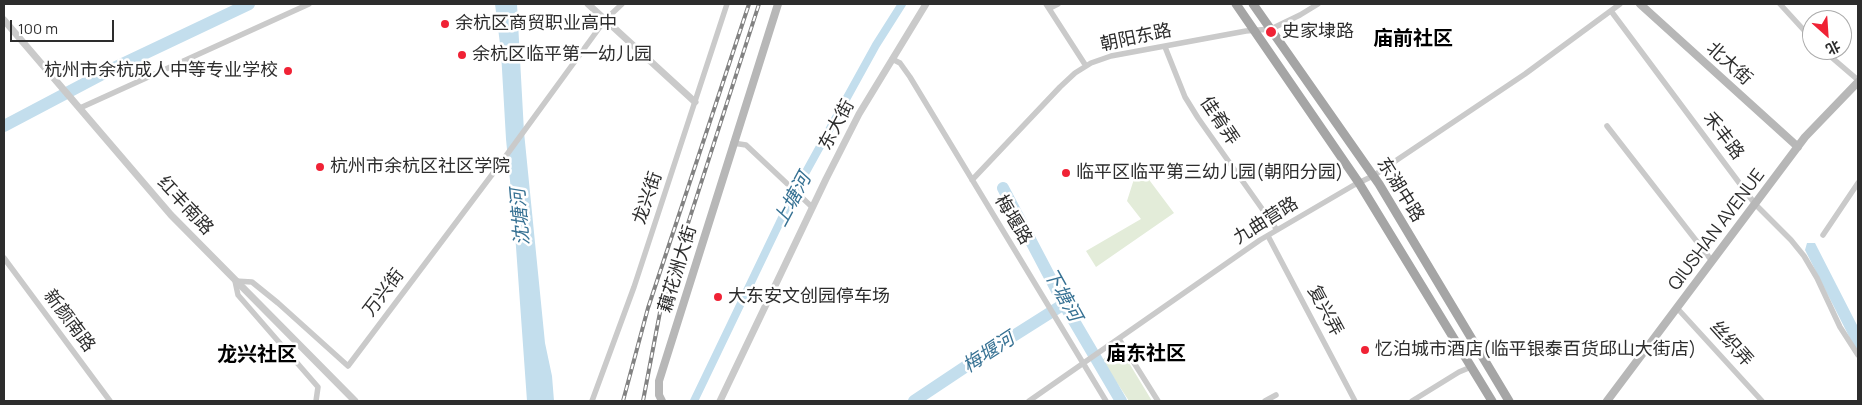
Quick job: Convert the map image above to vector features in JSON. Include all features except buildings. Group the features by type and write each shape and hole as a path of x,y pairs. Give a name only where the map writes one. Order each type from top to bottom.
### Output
{"main road":[{"name":"藕花洲大街","path":"735,144 778,4"},
{"name":"藕花洲大街","path":"662,401 659,395 659,381 718,193 783,4"},
{"name":"东湖中路","path":"1236,4 1359,183 1492,401"},
{"name":"东湖中路","path":"1253,4 1373,176 1509,401"},
{"name":"北大街","path":"1640,4 1798,147"},
{"name":"QIUSHAN AVENUE","path":"1607,401 1798,147 1858,81"}],"street":[{"path":"80,107 309,4"},
{"path":"588,4 695,102"},
{"name":"万兴街","path":"235,281 252,282 348,366 532,121 605,20 622,4"},
{"name":"龙兴街","path":"592,401 634,287 727,4"},
{"name":"东大街","path":"720,401 812,207 859,114 926,4"},
{"path":"1058,4 1048,6 1086,66"},
{"name":"朝阳东路","path":"972,180 1074,72 1111,56 1254,30 1271,29 1318,4"},
{"name":"九曲营路","path":"1029,401 1277,230 1373,176 1525,74 1620,4"},
{"path":"1780,4 1802,28"},
{"name":"禾丰路","path":"1610,10 1755,204 1791,240 1804,256 1817,278 1840,327 1858,355"},
{"name":"红丰南路","path":"4,20 171,214 355,401"},
{"name":"佳肴弄","path":"1165,47 1185,97 1277,230"},
{"name":"梅堰路","path":"892,58 900,63 910,77 1106,401"},
{"path":"1834,60 1858,81"},
{"path":"1607,126 1712,261"},
{"path":"735,144 746,145 812,207"},
{"path":"1823,235 1858,183"},
{"name":"复兴弄","path":"1268,236 1355,401"},
{"name":"新颜南路","path":"4,258 110,401"},
{"path":"235,281 238,295 318,386 316,401"},
{"name":"丝织弄","path":"1677,308 1762,401"},
{"path":"1117,340 1158,401"},
{"path":"1412,401 1459,372 1471,367"},
{"path":"1265,401 1276,395"}],"green space":[{"path":"1138,165 1174,213 1096,267 1086,251 1141,219 1127,201 1134,179 1135,167"},
{"path":"1120,348 1152,401 1129,401 1102,360"}],"water":[{"name":"沈塘河","path":"495,4 517,4 524,132 545,343 552,376 554,401 527,401 501,52"},
{"path":"1807,243 1815,243 1858,327 1858,354 1805,250"}],"waterway":[{"path":"4,126 114,68 249,4"},
{"name":"上塘河","path":"694,401 791,199 876,45 902,4"},
{"name":"下塘河","path":"1003,188 1064,304 1121,401"},
{"name":"梅堰河","path":"914,401 1064,304"}],"railway":[{"path":"623,401 648,308 749,4"},
{"path":"643,401 661,307 759,4"}],"place":[{"name":"余杭区商贸职业高中","path":"445,24"},
{"name":"史家埭路","path":"1271,32"},
{"name":"余杭区临平第一幼儿园","path":"462,55"},
{"name":"杭州市余杭成人中等专业学校","path":"288,71"},
{"name":"杭州市余杭区社区学院","path":"320,167"},
{"name":"临平区临平第三幼儿园(朝阳分园)","path":"1066,173"},
{"name":"大东安文创园停车场","path":"718,297"},
{"name":"忆泊城市酒店(临平银泰百货邱山大街店)","path":"1365,350"}],"district":[{"name":"庙前社区","path":"1413,39"},
{"name":"庙东社区","path":"1146,354"},
{"name":"龙兴社区","path":"257,355"}]}
